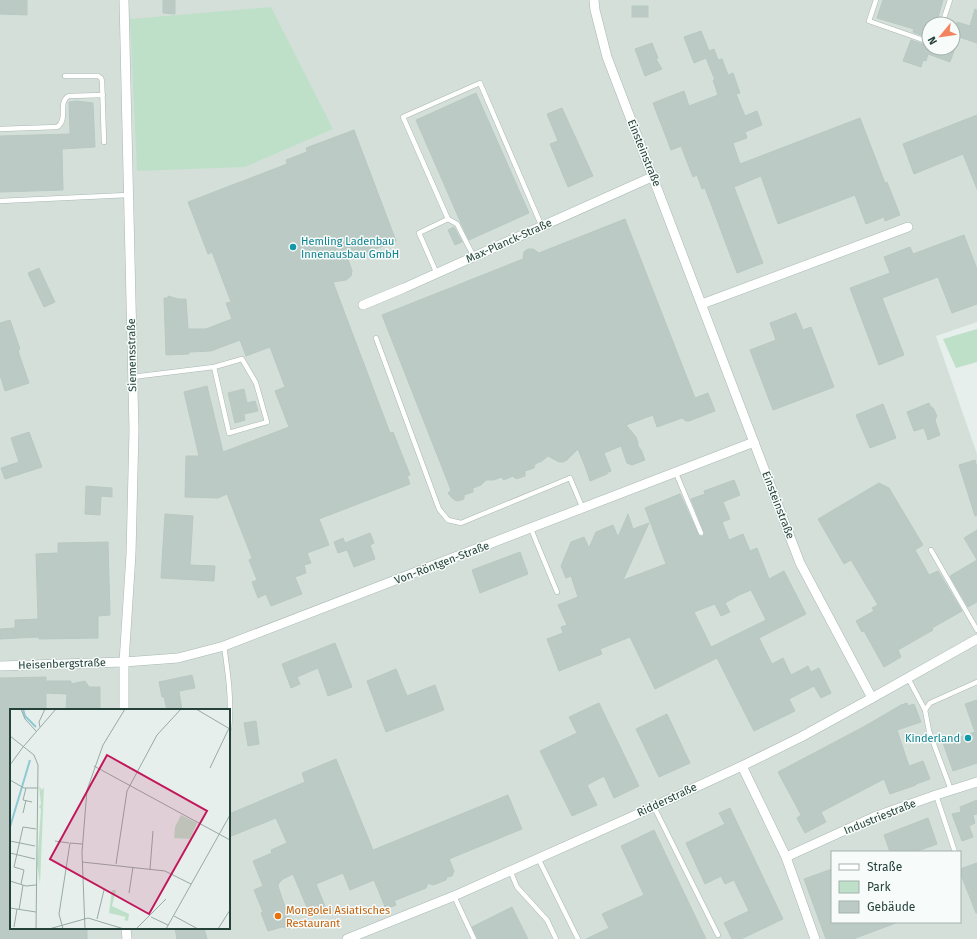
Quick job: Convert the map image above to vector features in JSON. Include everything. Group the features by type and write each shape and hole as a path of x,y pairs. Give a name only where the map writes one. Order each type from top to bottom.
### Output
{"street":[{"name":"Siemensstraße","path":"124,0 134,430 131,554 124,662 124,709"},
{"name":"Einsteinstraße","path":"594,0 595,10 607,57 654,176 800,563 872,698"},
{"name":"Max-Planck-Straße","path":"363,305 437,274 654,176"},
{"path":"702,304 908,227"},
{"name":"Von-Röntgen-Straße","path":"124,662 178,658 224,646 754,442"},
{"name":"Ridderstraße","path":"347,939 454,896 742,766 801,737 977,639"},
{"name":"Heisenbergstraße","path":"0,666 124,662"},
{"path":"742,766 786,857 815,939"},
{"name":"Industriestraße","path":"786,857 874,817 977,782"},
{"path":"126,929 127,939"}],"lane":[{"path":"876,0 869,21 921,39"},
{"path":"945,16 950,0"},
{"path":"65,76 98,76 101,78 103,95 104,142"},
{"path":"474,257 457,224 448,219 403,117 480,84 542,227"},
{"path":"0,129 57,126 62,122 64,100 66,97 103,95"},
{"path":"0,201 128,195"},
{"path":"437,274 419,233 448,219"},
{"path":"376,338 439,509 448,520 461,523 570,478 583,509"},
{"path":"132,377 214,367 242,359 256,383 267,422 229,433 214,367"},
{"path":"676,473 701,533"},
{"path":"531,529 557,592"},
{"path":"931,550 977,630"},
{"path":"224,646 229,680 230,721"},
{"path":"908,678 925,710 929,731 951,790"},
{"path":"925,710 930,703 977,682"},
{"path":"936,795 955,851"},
{"path":"654,807 718,936"},
{"path":"538,858 578,939"},
{"path":"510,870 517,887 547,920 556,939"},
{"path":"454,896 474,939"}],"shaded area":[{"path":"0,0 977,0 977,322 936,336 977,454 977,939 0,939"}],"green space":[{"path":"271,7 333,129 245,167 137,171 130,19"},
{"path":"977,329 977,362 956,368 943,339"}],"building":[{"path":"0,0 27,0 27,15 0,14"},
{"path":"163,0 175,0 175,14 163,13"},
{"path":"883,0 943,0 938,16 921,16 921,35 913,32 914,29 877,18"},
{"path":"632,6 648,6 648,17 632,17"},
{"path":"975,9 977,10 977,43 961,38 961,23 970,26"},
{"path":"701,31 709,51 714,49 718,60 722,59 728,75 733,73 740,93 736,94 745,116 757,111 762,125 745,132 747,138 733,143 740,164 860,118 885,183 887,182 900,215 885,221 884,217 866,224 855,195 778,224 761,176 734,187 763,263 737,273 705,188 702,189 697,175 693,177 681,146 671,150 653,103 684,91 689,106 718,95 713,80 715,80 706,58 694,63 684,37"},
{"path":"911,40 921,44 921,56 927,56 926,61 923,60 921,67 903,61"},
{"path":"652,43 658,58 656,59 662,69 645,76 635,49"},
{"path":"934,56 952,56 950,62"},
{"path":"476,93 529,213 469,240 416,120"},
{"path":"76,101 93,103 95,147 62,149 63,190 0,192 0,136 70,134 69,102"},
{"path":"562,108 593,176 568,187 550,144 558,141 547,114"},
{"path":"977,115 977,189 963,154 914,174 903,144"},
{"path":"354,130 396,241 348,259 352,271 351,276 346,280 333,282 390,433 393,432 410,475 407,476 410,484 319,519 329,545 307,553 311,563 304,565 306,573 295,577 302,594 271,606 266,594 258,598 252,582 257,580 249,560 252,558 227,494 218,498 185,497 186,456 199,456 184,392 207,386 223,452 289,427 275,391 285,387 270,347 246,356 240,340 211,351 166,355 164,298 168,298 168,296 178,299 186,299 188,329 206,329 232,319 226,303 231,302 212,252 208,254 188,202 287,164 286,160 307,152 306,148"},
{"path":"625,219 695,398 708,393 715,411 689,421 682,418 657,427 653,415 626,425 636,437 638,446 645,460 632,465 627,463 621,446 604,453 611,471 590,481 578,449 563,462 559,462 548,456 535,464 534,468 525,471 525,476 516,479 513,476 504,480 501,477 494,480 486,480 481,485 473,488 473,492 464,495 464,499 458,501 455,500 448,493 451,490 382,315 523,259 524,252 528,249 533,249 539,253"},
{"path":"454,227 462,242 455,245 448,230"},
{"path":"964,235 977,269 977,304 952,313 938,277 882,298 904,355 879,365 850,288 890,273 884,257 910,247 913,254"},
{"path":"39,268 55,302 44,307 28,273"},
{"path":"796,313 803,330 811,327 834,387 773,410 750,350 776,340 770,323"},
{"path":"10,320 20,349 18,349 18,351 29,383 5,391 0,375 0,323"},
{"path":"244,389 247,403 255,401 258,411 244,414 245,420 235,423 228,393"},
{"path":"929,403 937,416 935,420 940,435 928,440 924,428 914,431 907,412"},
{"path":"883,404 896,438 870,448 856,415"},
{"path":"29,432 42,467 5,479 1,468 19,462 11,438"},
{"path":"975,460 977,468 977,515 975,516 959,465"},
{"path":"734,480 740,495 723,502 730,519 722,522 729,540 743,534 750,551 757,548 769,579 784,571 806,614 759,638 772,664 783,658 791,675 808,666 811,672 819,668 831,693 821,698 814,686 789,699 795,711 754,731 717,658 655,689 630,637 600,649 602,654 559,671 547,639 563,633 561,627 567,625 558,605 578,597 571,576 566,578 561,566 571,542 584,537 589,548 596,532 613,525 618,537 628,514 633,529 649,523 623,580 666,564 645,508 680,494 699,536 702,537 704,532 691,499 705,494 704,491","holes":["751,590 766,620 711,647 694,612 715,604 721,616 730,612 725,603"]},
{"path":"879,483 889,488 923,545 915,550 929,575 938,571 962,611 898,650 901,657 884,667 864,631 862,632 856,621 874,611 872,608 878,605 851,560 844,564 818,519"},
{"path":"86,486 112,488 112,497 101,496 100,515 85,514"},
{"path":"165,514 193,516 190,565 215,566 214,581 161,578"},
{"path":"977,530 977,560 964,538"},
{"path":"370,533 374,543 370,545 375,559 354,567 347,550 338,553 334,542 343,538 345,543"},
{"path":"108,542 110,615 98,616 98,638 39,639 39,637 0,639 0,629 15,628 15,620 38,619 36,554 58,553 58,543"},
{"path":"520,552 528,574 480,593 472,570"},
{"path":"977,560 977,602 968,607 950,576"},
{"path":"335,643 352,687 328,696 318,668 297,677 300,684 291,688 282,664"},
{"path":"396,669 407,696 435,685 444,710 386,732 367,681"},
{"path":"192,675 195,688 179,691 182,709 167,709 164,697 162,697 159,682"},
{"path":"46,677 46,681 71,681 71,684 85,681 89,687 100,687 100,709 66,709 67,694 46,693 46,709 10,709 10,929 87,929 87,939 0,939 0,678"},
{"name":"Kinderland","path":"977,700 977,763 953,771 943,743 975,732 965,704"},
{"path":"599,703 639,786 614,798 604,776 587,785 597,805 572,816 540,751 577,733 569,717"},
{"path":"907,703 908,706 914,704 921,722 897,730 909,766 923,761 930,779 890,794 884,779 821,812 826,822 805,833 797,818 801,815 778,772"},
{"path":"667,714 690,763 659,777 636,729"},
{"path":"256,721 259,744 248,746 244,723"},
{"path":"336,759 373,850 508,795 522,829 449,859 454,871 452,876 447,877 446,880 433,885 428,883 426,888 394,900 396,905 386,909 374,880 350,890 343,873 316,884 327,911 311,917 293,874 283,879 278,886 288,916 294,920 289,929 282,927 268,931 261,913 263,912 254,890 263,886 253,861 272,853 271,850 287,843 276,818 230,837 230,814 305,782 302,773"},
{"path":"977,800 977,814 973,815 975,823 969,826 973,837 962,841 952,814 961,812 960,807"},
{"path":"730,808 783,919 741,939 732,939 724,923 749,911 734,880 725,884 721,876 705,884 686,843 725,824 719,813"},
{"path":"928,818 937,844 918,851 890,851 884,835"},
{"path":"654,830 706,939 586,939 609,928 602,914 644,895 621,846"},
{"path":"977,863 977,913 961,875 961,869"},
{"path":"831,869 831,923 896,923 853,939 826,939 804,879"},
{"path":"512,907 528,939 478,939 472,927"},
{"path":"175,929 204,929 207,939 177,939"}],"place":[{"name":"Hemling Ladenbau Innenausbau GmbH","path":"293,247"},
{"name":"Kinderland","path":"968,738"},
{"name":"Mongolei Asiatisches Restaurant","path":"278,916"}]}
